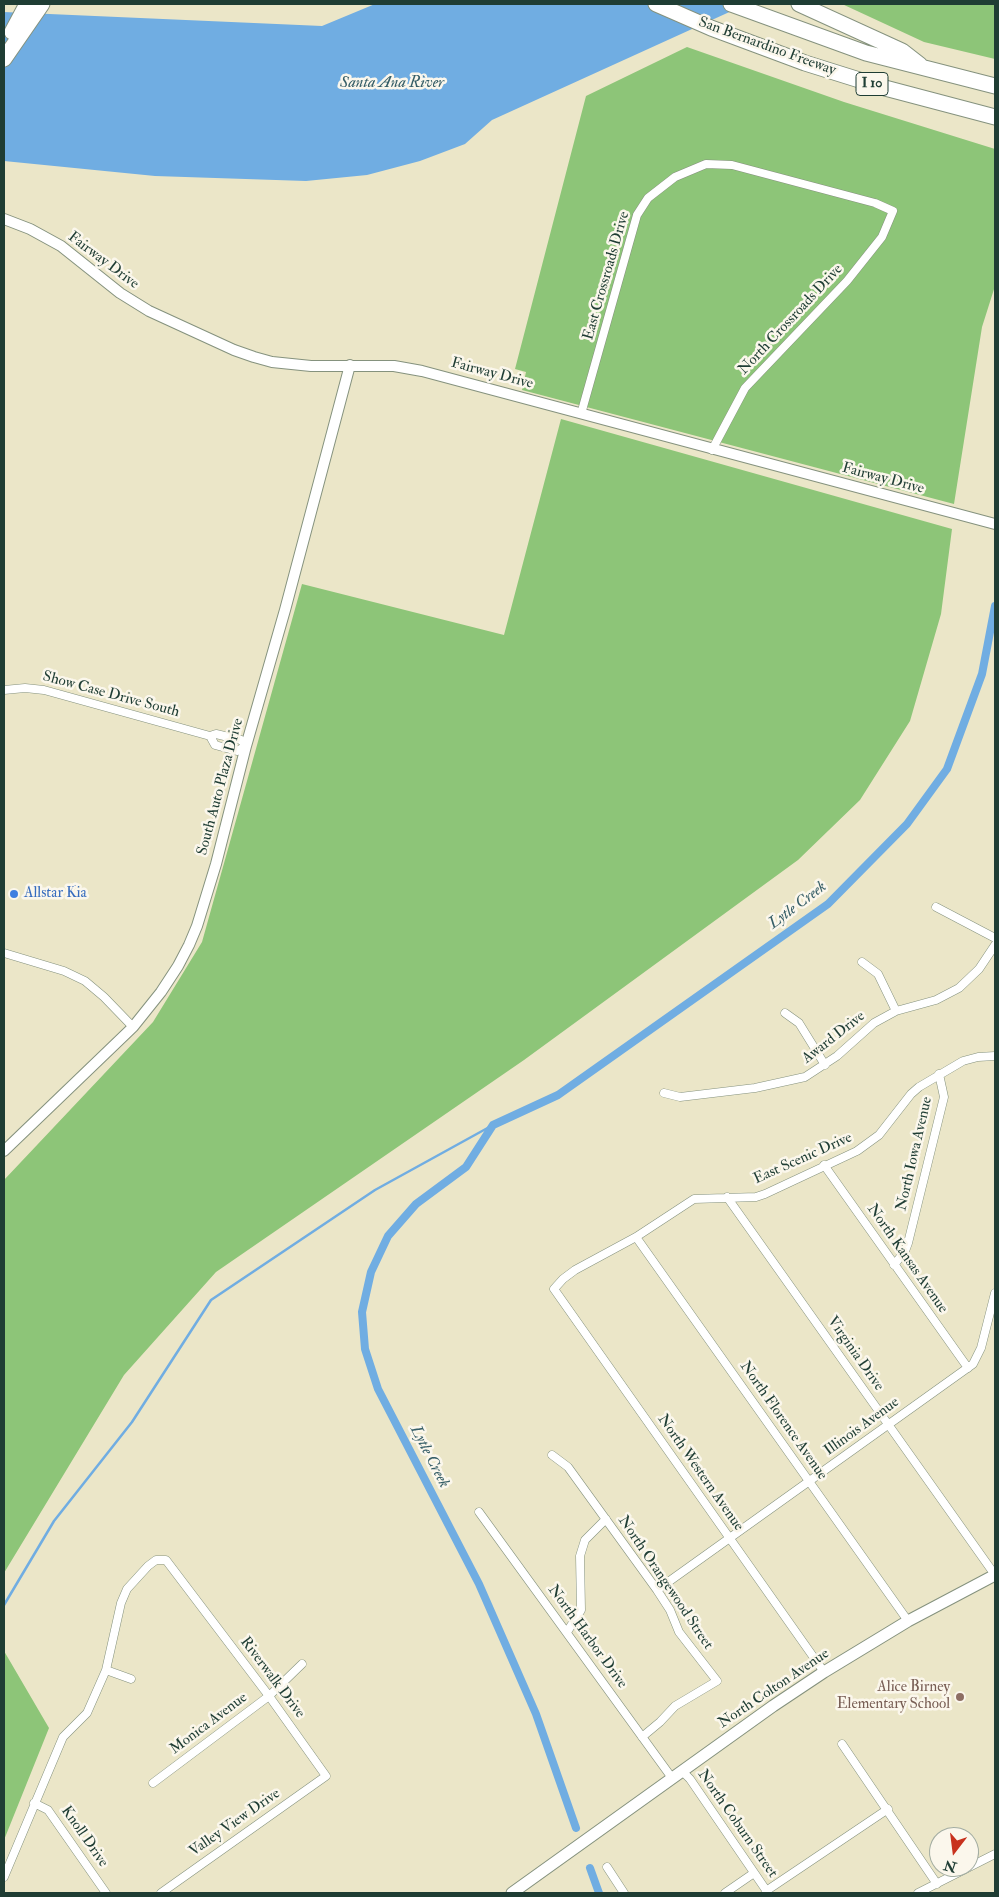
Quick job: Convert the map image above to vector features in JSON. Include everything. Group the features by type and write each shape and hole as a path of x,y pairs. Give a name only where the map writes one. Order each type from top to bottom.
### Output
{"highway":[{"path":"4,49 27,4"},
{"path":"4,59 42,4"},
{"name":"San Bernardino Freeway","path":"656,4 805,63 885,88 995,117"},
{"name":"I 10","path":"731,4 866,53 995,86"},
{"path":"799,4 902,50 923,68"}],"main road":[{"name":"North Colton Avenue","path":"512,1893 773,1706 824,1672 908,1621 995,1575"}],"street":[{"name":"East Crossroads Drive","path":"582,414 637,215 648,198 675,177 706,164 732,165 875,203 893,211"},
{"name":"North Crossroads Drive","path":"712,450 745,388 847,280 882,237 893,211"},
{"name":"Fairway Drive","path":"4,219 30,229 61,246 134,303 234,350 254,357 284,364 311,366 394,366 422,371 712,450 995,524"},
{"name":"South Auto Plaza Drive","path":"4,1151 132,1027 161,992 178,966 197,926 216,864 246,746 287,602 350,366"},
{"name":"Show Case Drive South","path":"4,690 25,688 44,690 210,736 216,734 241,740 246,746 237,751 215,745 210,736"},
{"path":"936,907 995,938"},
{"name":"Award Drive","path":"664,1093 680,1097 756,1088 805,1077 825,1065 870,1026 896,1011 936,1000 959,988 979,969 995,945"},
{"path":"4,953 64,971 85,981 104,997 132,1027"},
{"path":"862,962 878,974 896,1011"},
{"path":"785,1013 798,1023 825,1065"},
{"name":"East Scenic Drive","path":"554,1289 575,1270 636,1237 694,1199 756,1197 857,1151 879,1135 911,1094 939,1074 963,1061 978,1057 995,1056"},
{"name":"North Iowa Avenue","path":"894,1265 905,1251 908,1243 944,1097 939,1074"},
{"name":"North Kansas Avenue","path":"824,1166 968,1368"},
{"name":"Virginia Drive","path":"727,1197 995,1575"},
{"name":"North Florence Avenue","path":"636,1237 908,1621"},
{"name":"North Western Avenue","path":"554,1289 824,1672"},
{"name":"Illinois Avenue","path":"657,1590 973,1364 978,1357 995,1293"},
{"name":"North Orangewood Street","path":"552,1455 568,1467 606,1519 670,1610 679,1632 717,1681 675,1706 642,1737"},
{"name":"North Harbor Drive","path":"479,1512 672,1778"},
{"path":"567,1632 581,1610 580,1556 585,1540 606,1519"},
{"name":"Riverwalk Drive","path":"106,1670 121,1603 127,1589 156,1560 166,1560 269,1696 326,1776"},
{"name":"Monica Avenue","path":"153,1783 269,1696 302,1664"},
{"path":"4,1877 63,1738 87,1714 106,1670 131,1679"},
{"path":"842,1744 888,1809 937,1884"},
{"name":"North Coburn Street","path":"683,1772 690,1779 767,1892"},
{"name":"Valley View Drive","path":"161,1893 326,1776"},
{"name":"Knoll Drive","path":"34,1803 48,1810 106,1893"},
{"path":"767,1892 888,1809"},
{"path":"918,1893 995,1854"},
{"path":"607,1867 624,1893"},
{"path":"725,1893 754,1873"}],"green space":[{"path":"842,4 995,4 995,59 924,42"},
{"path":"687,47 844,102 995,149 995,286 982,327 954,504 522,390 526,372 515,369 586,96"},
{"path":"561,419 952,529 941,614 910,721 860,800 798,860 524,1060 216,1272 124,1375 4,1573 4,1180 153,1022 202,942 302,584 504,635"},
{"path":"4,1651 49,1728 4,1840"}],"water":[{"name":"Santa Ana River","path":"375,4 747,4 492,120 465,144 420,161 367,175 306,181 155,176 4,161 4,12 322,26"}],"waterway":[{"name":"Lytle Creek","path":"576,1828 536,1714 479,1584 378,1389 365,1349 362,1312 371,1272 388,1236 416,1204 466,1167 493,1125 558,1095 828,904 907,824 947,769 982,674 995,606"},
{"name":"Lytle Creek","path":"4,1605 54,1521 132,1422 211,1300 375,1190 493,1125"},
{"name":"Lytle Creek","path":"590,1868 599,1893"}],"place":[{"name":"Allstar Kia","path":"14,894"},
{"name":"Alice Birney Elementary School","path":"960,1697"}]}
